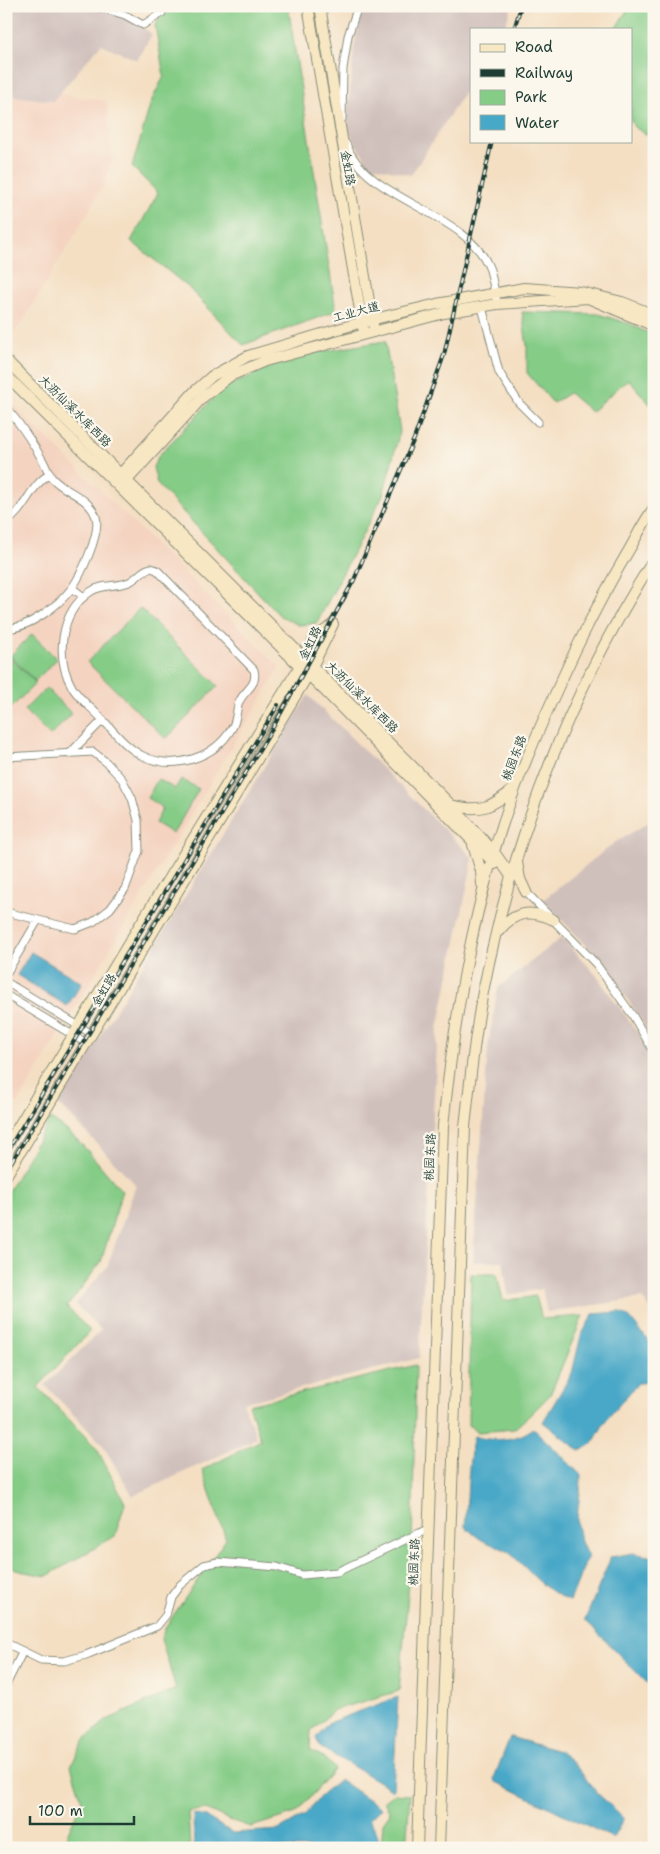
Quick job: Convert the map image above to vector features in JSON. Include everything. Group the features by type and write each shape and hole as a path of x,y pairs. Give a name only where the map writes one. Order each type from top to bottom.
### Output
{"street":[{"path":"95,6 125,15 143,25 162,13 162,6"},
{"name":"金虹路","path":"308,6 369,332"},
{"name":"金虹路","path":"320,6 367,321"},
{"path":"358,6 348,36 343,68 341,132 348,151 374,179 466,237 489,269 497,304"},
{"name":"工业大道","path":"120,481 194,392 229,364 248,356 367,321 494,292 524,288 581,292 622,302 654,315"},
{"path":"538,422 518,403 499,372 482,306 588,298 654,326"},
{"name":"工业大道","path":"120,481 203,397 230,376 265,361 369,332 482,306"},
{"name":"大沥仙溪水库西路","path":"6,360 120,481 287,640 302,662 451,805 511,876 596,964 633,1016 654,1052"},
{"path":"6,375 120,481 302,662"},
{"path":"6,408 20,423 52,478 91,507 97,519 96,533 91,552 72,588 36,620 19,628 6,628"},
{"path":"6,522 26,501 39,480 50,474"},
{"name":"桃园东路","path":"417,1848 444,1126 453,1038 464,971 493,856 536,735 598,603 654,508"},
{"path":"439,1848 465,1127 474,1041 495,935 511,876 556,745 584,683 620,612 654,559"},
{"path":"151,568 157,570 254,670 255,683 240,702 235,723 223,741 208,752 178,763 162,762 143,756 126,744 103,720 73,689 63,660 62,641 64,628 72,611 84,597 104,585 128,583 144,569 151,568"},
{"path":"72,588 84,597"},
{"name":"金虹路","path":"6,1147 315,638 333,624 298,691 6,1176"},
{"path":"287,640 297,643 315,638"},
{"path":"321,649 321,670 326,686 470,839 493,856"},
{"path":"298,691 307,687 326,686"},
{"path":"69,754 103,720"},
{"path":"6,757 93,752 122,778 132,798 138,820 139,851 125,889 110,909 93,922 75,929 6,912"},
{"path":"451,805 470,810 487,807 516,787"},
{"path":"470,839 481,871 483,892"},
{"path":"518,852 517,866 526,892"},
{"path":"495,935 506,922 516,915 529,912 554,920"},
{"path":"6,974 38,920"},
{"path":"6,982 92,1034"},
{"path":"6,995 86,1044"},
{"path":"6,1643 41,1660 64,1661 86,1655 157,1626 166,1614 171,1597 180,1585 204,1565 218,1562 277,1567 302,1575 337,1572 428,1529"},
{"path":"6,1685 23,1651"}],"shaded area":[{"path":"6,6 114,6 152,34 137,60 101,44 53,101 6,95"},
{"path":"363,6 512,6 504,28 470,28 470,84 411,175 369,165 346,128 354,47"},
{"path":"57,94 107,101 112,159 104,185 21,325 7,338 6,95 52,101"},
{"path":"6,398 280,667 17,1104 6,1097"},
{"path":"308,695 473,858 438,1029 419,1358 243,1403 257,1438 133,1496 102,1444 45,1385 101,1330 75,1304 107,1267 136,1185 65,1110 58,1105"},
{"path":"654,819 654,1044 637,1013 599,959 543,900 614,843"},
{"path":"562,937 596,975 640,1036 654,1063 654,1313 642,1298 547,1312 542,1289 508,1295 503,1261 473,1262 488,1046 498,988"}],"green space":[{"path":"170,6 288,6 336,311 243,345 188,287 131,241 158,193 132,167 151,102 164,76 155,25"},
{"path":"630,6 654,6 654,139 634,127 632,123 632,28 616,28"},
{"path":"522,312 598,314 630,324 654,336 654,409 628,379 591,412 569,393 553,403 527,373 527,346"},
{"path":"385,341 400,431 383,495 317,623 299,625 280,616 157,484 153,467 159,455 225,386 240,381 289,357"},
{"path":"140,608 218,686 166,739 87,662"},
{"path":"32,634 57,659 35,681 10,656"},
{"path":"6,654 36,683 6,713"},
{"path":"46,688 72,714 50,736 24,710"},
{"path":"158,779 175,789 181,779 199,789 173,834 155,823 163,808 147,798"},
{"path":"50,1119 80,1142 122,1191 101,1262 67,1307 90,1331 38,1387 97,1449 125,1503 115,1536 47,1576 19,1571 6,1563 6,1195"},
{"path":"471,1274 497,1274 503,1301 536,1296 542,1319 583,1316 550,1395 514,1429 478,1432 468,1425"},
{"path":"416,1365 412,1551 399,1691 334,1710 311,1731 310,1750 323,1757 335,1769 296,1813 251,1827 229,1820 206,1809 188,1812 190,1848 77,1848 80,1843 66,1837 82,1801 71,1766 84,1740 107,1720 176,1689 161,1639 166,1626 226,1539 202,1470 261,1440 249,1405"},
{"path":"393,1794 410,1795 406,1848 381,1848 383,1823 390,1813 384,1801"}],"water":[{"path":"31,952 82,983 67,1006 17,975"},
{"path":"620,1312 630,1318 654,1348 654,1382 638,1383 606,1420 593,1443 580,1451 543,1422 572,1373 581,1336 593,1314"},
{"path":"533,1428 581,1475 577,1525 582,1545 588,1556 570,1601 546,1587 509,1552 481,1540 465,1527 469,1470 474,1436 496,1440 513,1438"},
{"path":"632,1553 654,1557 654,1690 585,1620 611,1557"},
{"path":"398,1697 393,1790 320,1747 316,1738 328,1723"},
{"path":"510,1737 559,1751 572,1761 597,1793 624,1818 613,1838 496,1782 494,1778"},
{"path":"340,1780 381,1808 369,1820 376,1830 378,1837 376,1848 194,1848 193,1814 206,1817 233,1833 279,1830 305,1815 323,1793"}],"railway":[{"path":"514,28 521,6"},
{"path":"6,1171 271,731 354,580 414,439 444,355 492,142"},
{"path":"6,1153 278,705"}]}
